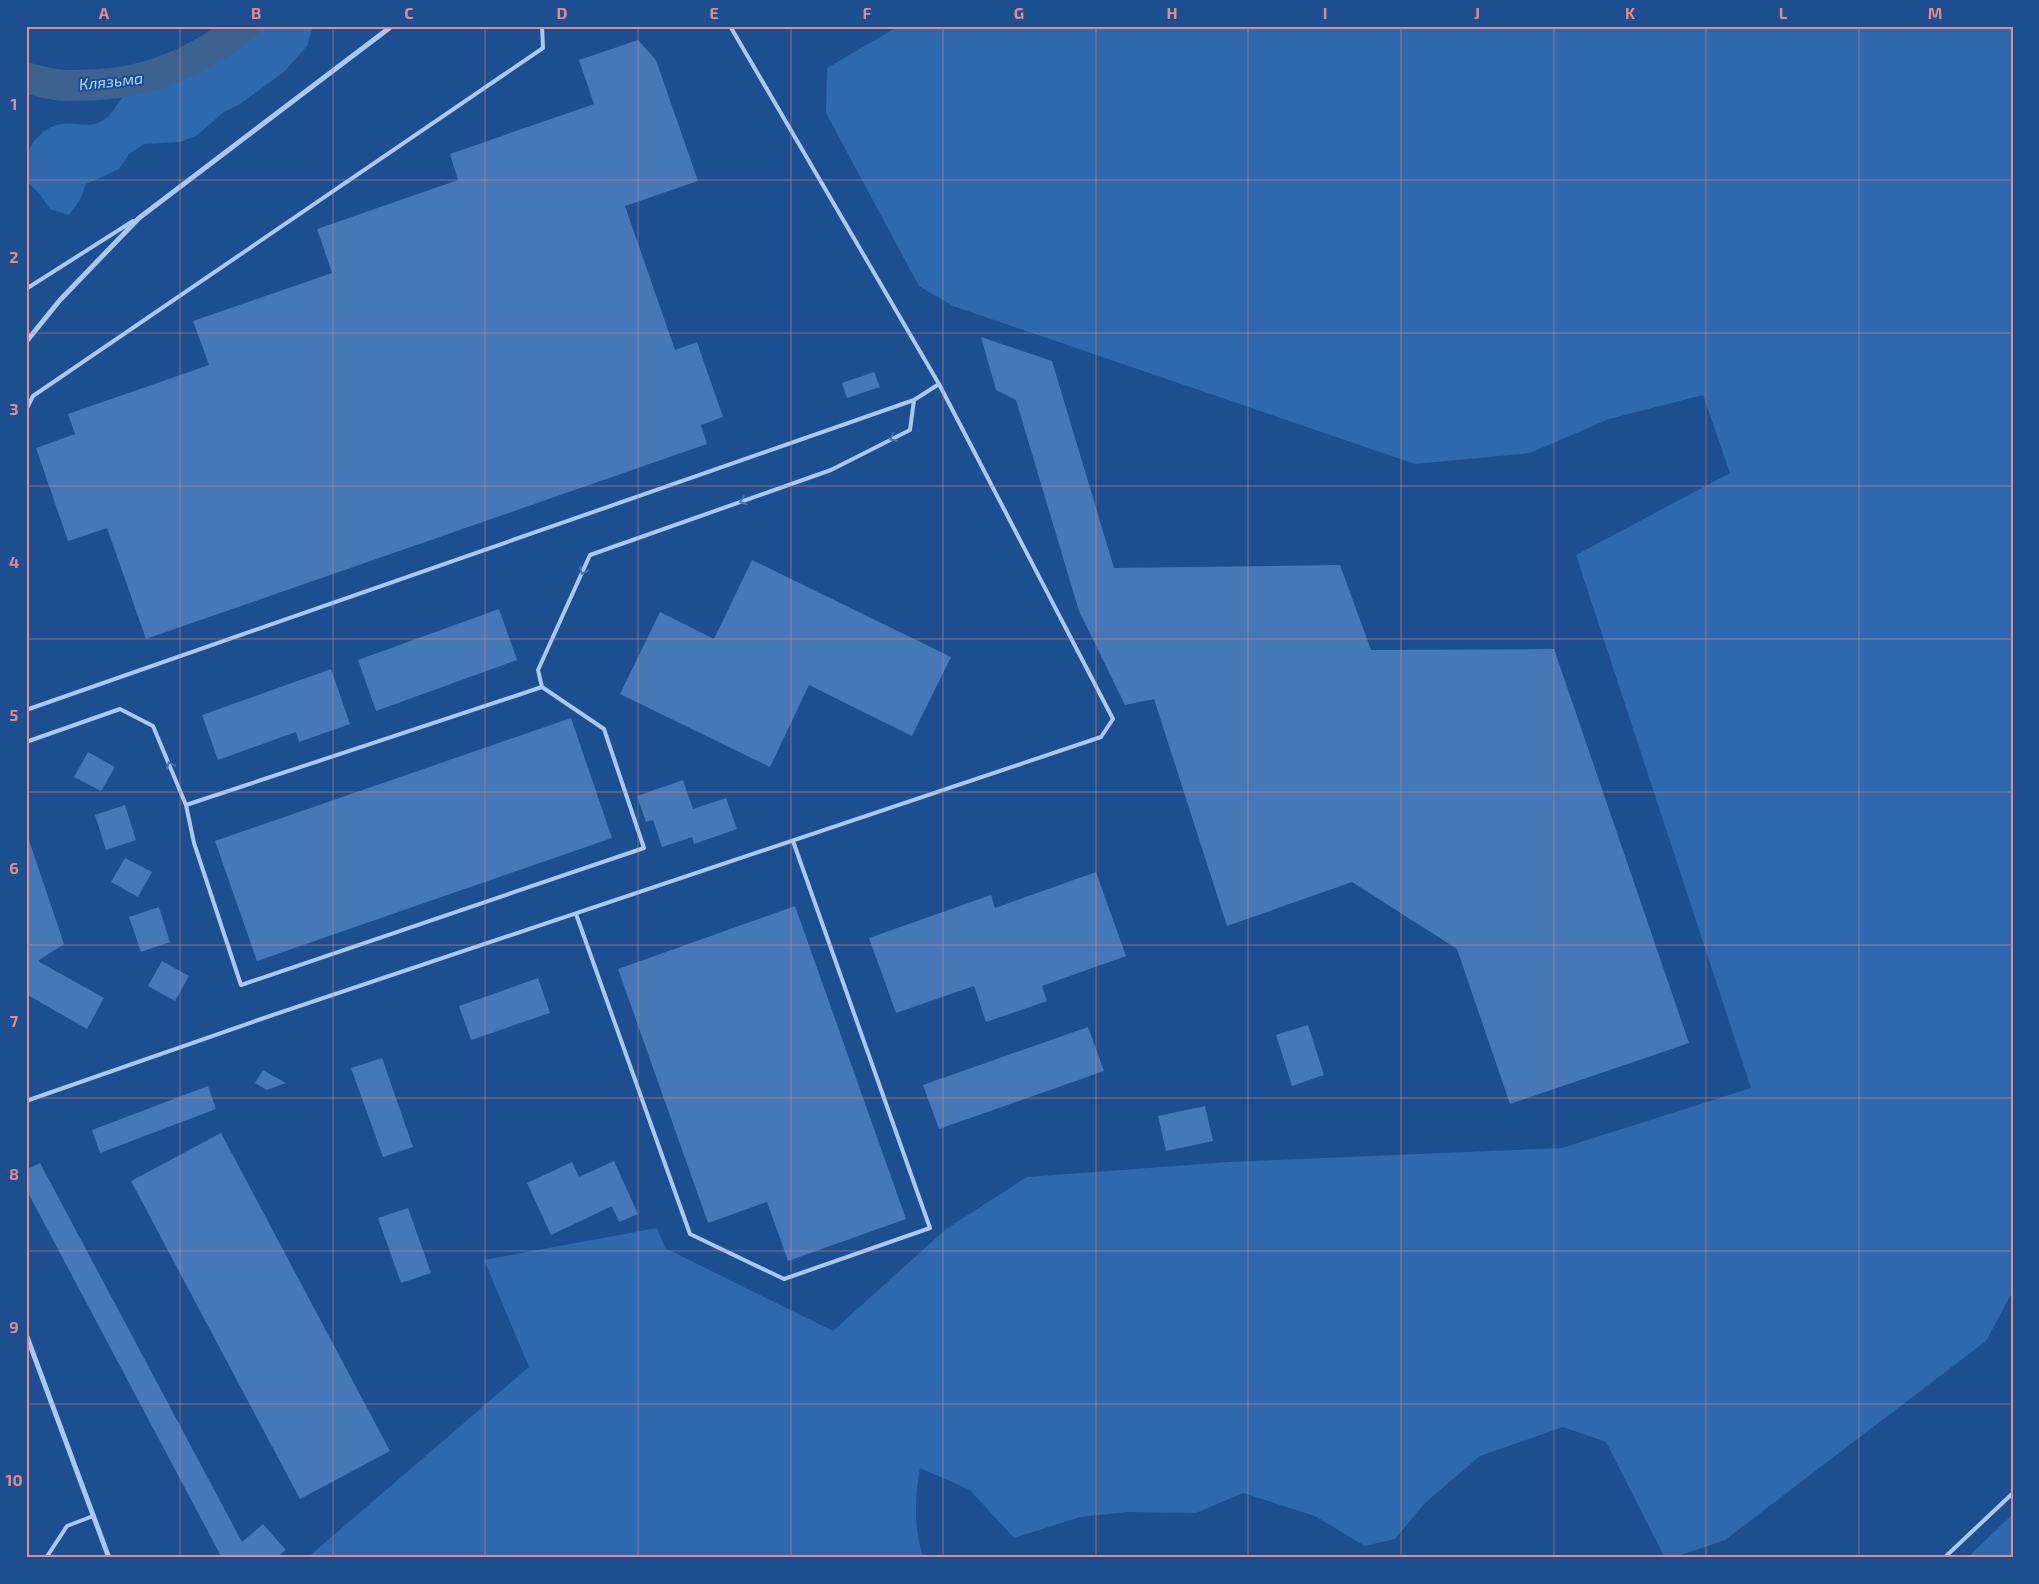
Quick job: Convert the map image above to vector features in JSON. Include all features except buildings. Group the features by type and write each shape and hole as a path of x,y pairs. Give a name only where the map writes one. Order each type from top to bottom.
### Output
{"street":[{"path":"26,342 60,300 139,218 392,26"},
{"path":"26,1334 109,1558"}],"lane":[{"path":"26,410 33,396 543,48 542,26"},
{"path":"26,1101 255,1021 1101,737 1113,719 939,384 730,26"},
{"path":"26,289 139,218"},
{"path":"26,710 914,400 939,384"},
{"path":"26,742 120,709 153,726 186,805 194,843 241,985 644,848 604,729 542,687 538,670 590,555 831,470 910,430 914,400"},
{"path":"186,805 542,687"},
{"path":"576,914 690,1234 784,1279 930,1228 793,841"},
{"path":"1944,1558 2013,1493"},
{"path":"46,1558 67,1526 93,1516"}],"shaded area":[{"path":"255,26 313,26 307,46 284,72 240,104 224,112 196,136 179,142 144,144 129,154 119,169 86,184 80,200 69,215 50,209 39,193 26,181 28,152 34,141 49,128 66,123 90,125 98,123 108,116 130,91 170,78 213,58"},
{"path":"899,26 2013,26 2013,1291 1986,1341 1725,1540 1672,1558 1665,1558 1606,1442 1563,1427 1480,1456 1425,1503 1395,1539 1365,1546 1315,1516 1243,1493 1196,1513 1127,1512 1080,1517 1014,1538 970,1490 920,1468 916,1513 918,1537 924,1558 307,1558 529,1367 484,1260 657,1228 665,1248 833,1331 946,1229 1027,1177 1229,1162 1562,1148 1751,1088 1576,555 1730,473 1703,395 1609,419 1530,453 1415,464 953,306 919,286 826,113 827,68"},
{"path":"2013,1514 2013,1558 1967,1558"}],"waterway":[{"name":"Клязьма","path":"26,78 52,84 67,85 109,84 131,80 170,69 189,60 226,39 244,26"}]}
